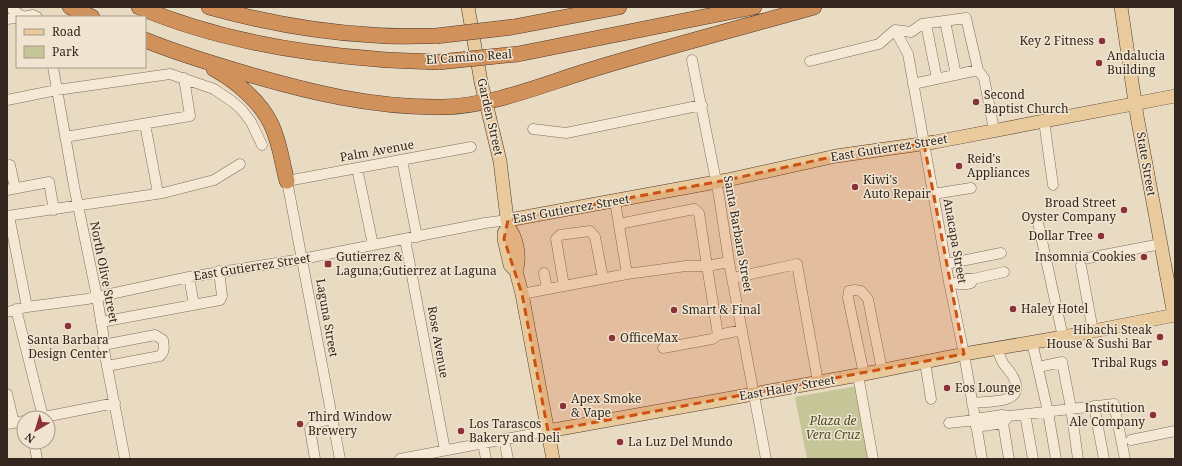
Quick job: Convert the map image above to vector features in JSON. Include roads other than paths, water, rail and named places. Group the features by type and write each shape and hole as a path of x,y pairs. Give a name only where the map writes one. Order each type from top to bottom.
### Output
{"highway":[{"path":"70,7 90,16"},
{"name":"El Camino Real","path":"139,7 210,32 277,48 377,60 439,62 518,54 754,7"},
{"name":"El Camino Real","path":"209,7 262,21 331,32 373,35 436,36 513,28 619,7"},
{"path":"146,40 188,56 323,94 367,102 442,107 485,101 518,93 598,67 814,7"},
{"path":"188,56 229,78 260,108 271,124 287,181"}],"main road":[{"name":"Garden Street","path":"468,7 485,101 500,161 508,223 513,231 519,263 516,271 522,294 553,459"},
{"name":"State Street","path":"1121,7 1135,103 1175,317"},
{"name":"East Gutierrez Street","path":"508,223 716,182 836,156 924,144 1175,96"},
{"name":"East Haley Street","path":"548,431 755,394 964,354 1175,317"}],"street":[{"path":"9,7 21,16"},
{"path":"810,61 879,44 895,30 911,32 922,24 966,18 978,70 984,78 994,130"},
{"path":"945,21 956,75"},
{"path":"926,24 937,79"},
{"name":"Anacapa Street","path":"895,30 908,54 946,264 952,284 982,459"},
{"name":"Santa Barbara Street","path":"692,60 702,105 729,262 766,459"},
{"name":"North Olive Street","path":"53,68 78,206 97,297 103,345 125,459"},
{"path":"913,84 978,70"},
{"path":"7,100 57,90 170,74 214,89 233,102 242,110 251,122 262,145"},
{"path":"66,137 190,116 184,78"},
{"path":"533,129 566,133 702,105"},
{"path":"1044,121 1053,184"},
{"path":"145,124 158,193"},
{"name":"Palm Avenue","path":"287,181 471,147"},
{"path":"402,160 417,236"},
{"path":"27,307 8,216 158,193 214,180 240,164"},
{"path":"10,165 11,189 49,182 54,210"},
{"path":"357,168 373,245"},
{"name":"Laguna Street","path":"287,181 340,459"},
{"path":"933,194 970,188"},
{"path":"615,201 627,274"},
{"path":"619,224 694,209 699,213 718,335"},
{"path":"1037,218 1063,337"},
{"name":"East Gutierrez Street","path":"12,311 27,307 97,297 219,271 302,259 417,236 508,223"},
{"path":"564,286 556,239 560,235 590,231 595,237 603,278"},
{"name":"Rose Avenue","path":"405,239 444,450"},
{"path":"1088,258 1161,244"},
{"path":"946,264 1001,253"},
{"path":"522,294 627,274 686,266 707,266 729,262"},
{"path":"733,278 797,264 818,382"},
{"path":"1082,266 1093,331"},
{"path":"101,322 220,300 222,296 219,271"},
{"path":"952,284 968,284 971,283 973,279 1004,272"},
{"path":"544,273 547,289"},
{"path":"190,277 194,305"},
{"path":"873,459 848,298 849,292 852,290 861,291 866,294 868,299 882,370"},
{"path":"12,311 39,410"},
{"path":"662,348 712,339 718,335 742,330"},
{"path":"103,345 156,335 163,340 164,347 160,356 107,366"},
{"path":"1032,342 1048,412 1056,459"},
{"path":"972,403 1006,400 1016,392 1015,380 997,349"},
{"path":"924,362 931,399"},
{"path":"1038,367 1062,362 1071,408 1078,459"},
{"path":"7,394 15,423"},
{"path":"56,415 115,402"},
{"path":"949,423 1006,420 1025,414 1114,404 1125,459"},
{"path":"1094,406 1104,459"},
{"path":"1025,414 1032,459"},
{"path":"316,459 310,429 315,423 332,419"},
{"path":"1006,420 1009,459"},
{"name":"East Haley Street","path":"400,459 418,457 444,450 548,431"},
{"path":"1131,440 1175,431"},
{"path":"504,439 508,459"},
{"path":"483,443 486,459"}],"place":[{"name":"Key 2 Fitness","path":"1102,41"},
{"name":"Andalucia Building","path":"1099,63"},
{"name":"Second Baptist Church","path":"976,102"},
{"name":"Reid's Appliances","path":"959,166"},
{"name":"Kiwi's Auto Repair","path":"855,187"},
{"name":"Broad Street Oyster Company","path":"1124,210"},
{"name":"Dollar Tree","path":"1101,236"},
{"name":"Insomnia Cookies","path":"1144,257"},
{"name":"Gutierrez & Laguna;Gutierrez at Laguna","path":"328,264"},
{"name":"Haley Hotel","path":"1013,309"},
{"name":"Smart & Final","path":"674,310"},
{"name":"Santa Barbara Design Center","path":"68,326"},
{"name":"Hibachi Steak House & Sushi Bar","path":"1160,337"},
{"name":"OfficeMax","path":"612,338"},
{"name":"Tribal Rugs","path":"1165,363"},
{"name":"Eos Lounge","path":"947,388"},
{"name":"Apex Smoke & Vape","path":"563,406"},
{"name":"Institution Ale Company","path":"1153,415"},
{"name":"Third Window Brewery","path":"300,424"},
{"name":"Los Tarascos Bakery and Deli","path":"461,431"},
{"name":"La Luz Del Mundo","path":"620,442"}],"park label":[{"name":"Plaza de Vera Cruz","path":"833,428"}]}
